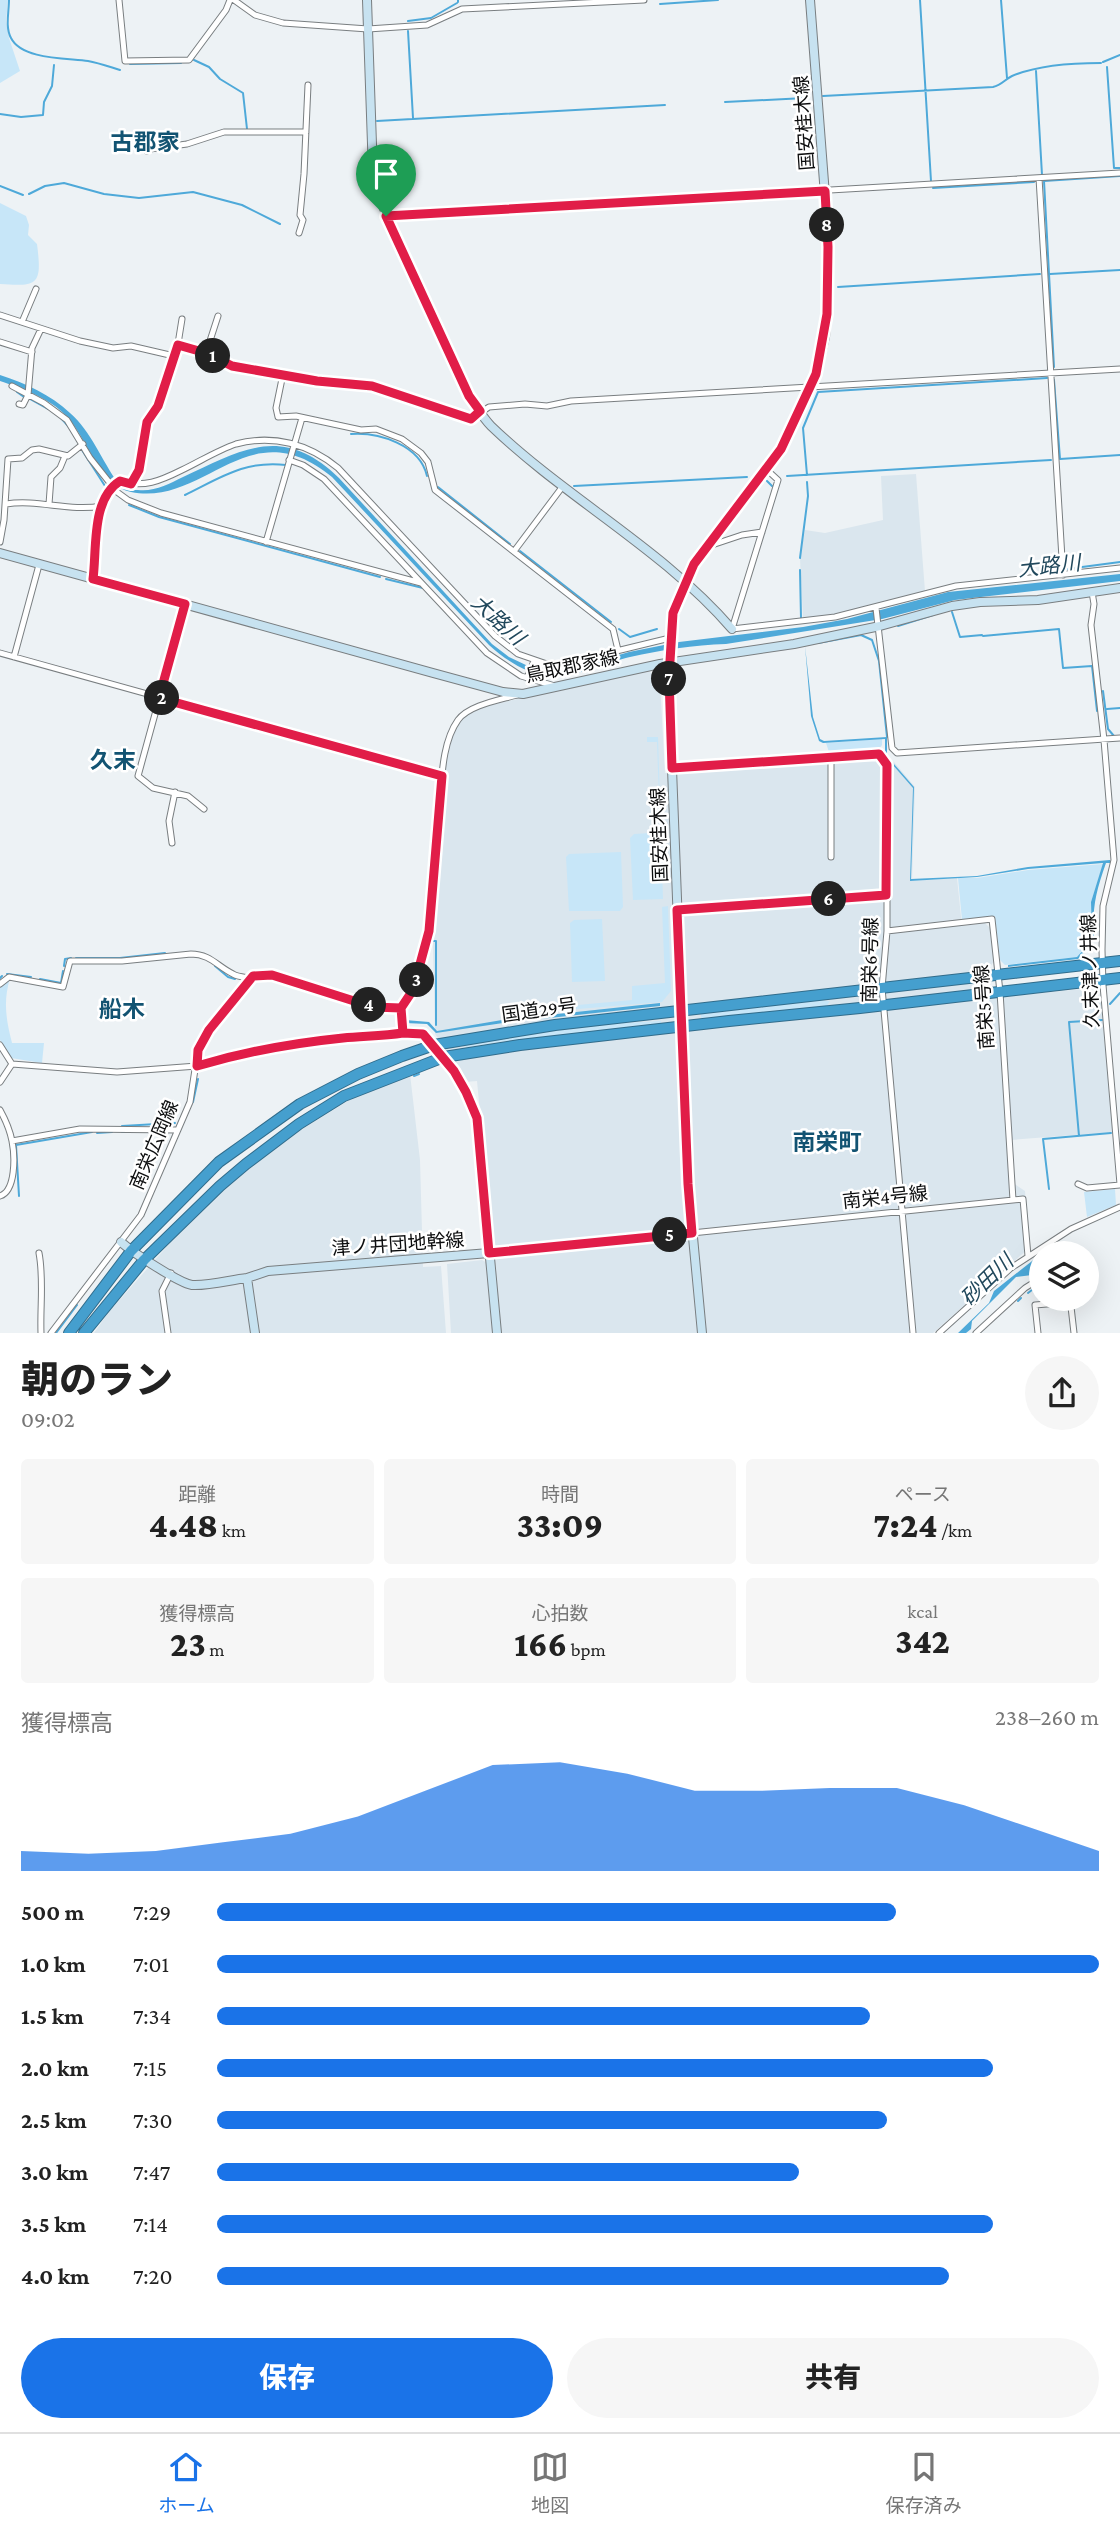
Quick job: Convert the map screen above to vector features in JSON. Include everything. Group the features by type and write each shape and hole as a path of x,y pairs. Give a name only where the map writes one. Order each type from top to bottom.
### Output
{"highway":[{"name":"国道29号","path":"69,1333 131,1251 219,1162 300,1104 358,1074 434,1045 555,1025 1120,961"},
{"name":"国道29号","path":"84,1333 144,1260 220,1186 299,1124 344,1096 444,1057 520,1045 1120,978"}],"main road":[{"path":"367,0 373,173 376,191 469,396 489,424 686,581 732,629"},
{"name":"国安桂木線","path":"702,1333 688,1184 672,768 670,640 673,613 686,581 706,547 766,468 793,427 821,355 827,314 828,247 810,0"},
{"name":"鳥取郡家線","path":"0,553 503,692 523,694 669,658 794,644 952,606 979,602 1038,600 1120,588"},
{"path":"197,1066 280,1047 345,1038 423,1034 444,1057 466,1092 477,1118 497,1333"},
{"name":"津ノ井団地幹線","path":"121,1242 144,1260 185,1283 196,1285 298,1267 489,1253 692,1233"},
{"path":"247,1278 255,1333"}],"street":[{"path":"119,0 125,61 190,60 232,0 246,10 275,22 368,29 426,25 462,9 644,0"},
{"path":"299,233 303,220 300,215 308,85"},
{"path":"146,151 187,144 224,132 306,132"},
{"path":"386,216 1120,173"},
{"path":"1039,178 1063,575"},
{"path":"22,322 36,289"},
{"path":"0,315 82,342 113,348 131,346 174,356"},
{"path":"206,353 218,316"},
{"path":"131,484 139,470 147,422 158,406 178,345 183,319"},
{"path":"19,404 23,405 28,395 32,352 41,328"},
{"path":"0,342 32,352"},
{"path":"178,345 206,353 232,366 317,381 372,386 471,419 489,407 506,405 547,406 571,401 1120,369"},
{"path":"283,374 276,408 278,417 296,416 360,430 376,429 409,443 428,461 435,490 613,629 618,650"},
{"path":"12,386 44,403 66,420 112,486 128,500 160,513 421,583"},
{"path":"266,542 302,418"},
{"path":"93,579 99,518 112,486 120,481 144,484 162,480 237,444 276,440 315,452 338,468 495,636 512,650 534,661 547,664 567,663 670,640"},
{"path":"0,542 6,504 8,459 22,458 38,449 71,456 83,444"},
{"path":"49,504 51,477 60,468 65,456"},
{"path":"289,460 303,465 324,479 487,653 527,678 555,686"},
{"path":"766,468 778,481 732,629 835,617 956,586 1120,568"},
{"path":"515,550 564,486"},
{"path":"6,504 28,501 78,509 102,506"},
{"path":"706,547 742,535 762,532"},
{"path":"14,657 39,565"},
{"name":"久末津ノ井線","path":"1092,592 1094,604 1091,625 1114,860 1103,906 1103,980 1120,1184"},
{"path":"185,604 138,775 153,788 188,796 204,809"},
{"path":"876,608 892,748 897,753 1120,738"},
{"path":"0,653 442,776"},
{"path":"527,678 534,661"},
{"path":"403,1033 401,1008 413,990 429,931 447,746 458,719 467,712 523,694"},
{"name":"南栄6号線","path":"672,768 879,754 887,765 887,931 882,988 914,1333"},
{"path":"831,757 831,857"},
{"path":"173,842 169,821 175,792"},
{"path":"677,910 886,895"},
{"name":"南栄5号線","path":"887,931 992,919 999,974 1013,1199"},
{"path":"0,984 9,977 63,987 70,961 122,961 201,954 233,975 250,978 272,975 373,1007 401,1008"},
{"name":"南栄広岡線","path":"51,1333 141,1215 190,1102 198,1050 209,1030 250,978"},
{"path":"0,1045 12,1064"},
{"path":"12,1064 117,1072 197,1066"},
{"path":"0,1082 12,1064"},
{"path":"0,1110 12,1141 12,1182 7,1193 0,1196"},
{"path":"12,1141 80,1129 177,1129"},
{"path":"1079,1184 1087,1188 1120,1184"},
{"path":"1013,1199 1023,1199 1028,1256"},
{"name":"南栄4号線","path":"692,1233 1013,1199"},
{"path":"939,1333 1028,1256 1071,1229 1120,1207"},
{"path":"39,1253 43,1274 40,1292 41,1333"},
{"path":"168,1333 162,1291 171,1273"},
{"path":"976,1333 1029,1286"},
{"path":"1036,1311 1038,1333"},
{"path":"1071,1311 1074,1333"}],"shaded area":[{"path":"0,0 8,0 6,22 20,71 0,83"},
{"path":"0,203 26,216 28,235 37,244 38,275 30,283 0,284"},
{"path":"916,474 925,591 834,615 803,619 800,558 805,530 825,533 883,520 881,476"},
{"path":"649,671 660,682 665,773 877,758 894,762 915,787 912,881 957,878 962,926 985,923 990,928 994,961 988,970 992,998 1082,989 1101,1003 1113,1132 1011,1140 1013,1183 1025,1191 1029,1248 933,1333 501,1333 477,1081 465,1082 461,1069 435,1034 433,944 429,942 443,779 449,746 459,722 465,715 485,706"},
{"path":"647,737 658,737 663,899 633,900 630,838 634,834 651,833 651,828 660,827 657,742 647,742"},
{"path":"882,739 879,749 829,752 826,743"},
{"path":"621,852 623,907 620,911 569,911 566,857 569,854"},
{"path":"1103,864 1091,902 1091,940 1077,957 1005,965 1000,960 995,916 962,920 958,878"},
{"path":"668,906 671,991 662,1002 566,1010 567,1006 632,1000 632,986 665,983 662,907"},
{"path":"602,919 605,981 572,982 570,923 574,920"},
{"path":"10,978 6,1010 12,1043 44,1043 42,1063 11,1058 0,1040 0,986"},
{"path":"804,1001 830,1001 826,1007 701,1018 701,1013"},
{"path":"661,1021 661,1025 466,1047 466,1044 587,1025"},
{"path":"410,1074 420,1160 423,1267 441,1266 446,1333 94,1333 108,1313 212,1199 270,1149 356,1096"},
{"path":"1115,1189 1116,1205 1087,1217 1084,1192"},
{"path":"482,1260 487,1263 493,1333 451,1333 447,1264"}],"water":[{"path":"0,375 37,390 70,413 90,437 118,483 133,490 161,487 225,458 262,447 299,451 319,461 339,478 492,644 509,657 550,672 564,671 629,652 679,642 847,619 948,592 1120,574 1120,581 955,600 882,619 726,644 666,650 630,657 570,675 542,675 517,666 489,645 332,477 302,458 276,452 251,455 182,486 158,493 131,492 112,482 103,473 63,413 38,396 0,381"},
{"path":"805,646 813,717 820,739 824,741 887,737 887,756 914,787 911,879 977,876 1028,867 1110,860 1111,863 1106,863 1097,893 1093,920 1094,941 1078,959 1008,967 1077,957 1092,940 1091,902 1103,863 1028,869 977,877 910,881 913,788 885,756 885,739 823,743 819,741 811,716"},
{"path":"660,1003 660,1006 436,1033 427,1024 405,1023 405,1020 429,1022 437,1031 502,1020"},
{"path":"1029,1263 1029,1275 1016,1277 972,1321 971,1329 966,1333 958,1333 989,1303 994,1291"}],"waterway":[{"path":"9,0 9,34 17,45 46,57 92,62 120,70"},
{"path":"660,4 718,0"},
{"path":"920,0 931,181"},
{"path":"1001,0 1007,78"},
{"path":"408,21 431,18 457,3"},
{"path":"408,31 413,118"},
{"path":"1103,62 1120,55"},
{"path":"194,60 209,67 220,79 243,93 247,129"},
{"path":"130,64 181,63"},
{"path":"823,96 993,87 1012,76 1033,69 1101,63"},
{"path":"0,114 21,117 43,115 44,102 52,86 54,65"},
{"path":"1107,67 1114,168 1120,168"},
{"path":"1036,71 1042,175"},
{"path":"725,102 805,98"},
{"path":"377,121 665,105"},
{"path":"1054,367 1044,181 1120,176"},
{"path":"933,188 1034,182"},
{"path":"29,194 45,186 64,183 104,194 139,198 193,192 242,205 280,224"},
{"path":"0,186 23,195"},
{"path":"1050,274 1120,270"},
{"path":"838,287 1040,274"},
{"path":"807,475 803,428 818,392 1047,378"},
{"path":"1054,380 1060,459 1120,455"},
{"path":"17,392 24,397"},
{"path":"30,399 48,409"},
{"path":"61,418 69,427"},
{"path":"351,434 374,435 397,443 416,456 427,476"},
{"path":"82,450 105,486"},
{"path":"787,476 1051,460"},
{"path":"185,495 245,468 286,465"},
{"path":"574,486 747,477"},
{"path":"767,481 772,486"},
{"path":"800,558 808,496 807,482"},
{"path":"438,487 510,544"},
{"path":"129,505 159,517 380,577"},
{"path":"520,551 611,622"},
{"name":"大路川","path":"1067,569 1120,562"},
{"path":"800,570 801,618"},
{"path":"386,579 423,588"},
{"path":"952,612 960,637 982,635"},
{"path":"898,626 933,615"},
{"path":"619,629 630,637 657,629"},
{"path":"983,636 1059,629 1063,668 1092,666 1097,711"},
{"path":"818,643 861,635 872,640 879,661 887,737"},
{"path":"1103,691 1108,729 1114,736"},
{"path":"1107,709 1120,708"},
{"path":"439,872 446,773"},
{"path":"436,902 432,941 436,941 436,1025"},
{"path":"76,958 120,958 165,953"},
{"path":"64,966 65,959 71,958"},
{"path":"215,966 228,977 235,979"},
{"path":"40,979 61,983 63,971"},
{"path":"7,974 31,977"},
{"path":"1110,1004 1120,993"},
{"path":"1079,1136 1069,1022 1102,1020"},
{"path":"414,1076 419,1074"},
{"path":"193,1102 198,1079"},
{"path":"122,1126 175,1123"},
{"path":"19,1196 16,1145 92,1132"},
{"path":"97,1133 112,1132"},
{"path":"122,1132 149,1132"},
{"path":"1049,1189 1043,1139 1111,1133"},
{"path":"1018,1301 1021,1298"},
{"path":"56,1333 77,1305"}],"district":[{"name":"古郡家","path":"145,142"},
{"name":"久末","path":"113,760"},
{"name":"船木","path":"122,1009"},
{"name":"南栄町","path":"827,1142"}],"route":[{"path":"386,216 469,396 480,411 471,419 388,390 232,366 206,353 178,345 158,406 147,422 138,475 131,484 120,481 110,486 99,518 93,579 185,604 159,698 442,776 429,931 420,972 408,1001 401,1008 403,1033 280,1047 197,1066 198,1050 209,1030 253,976 272,975 373,1007 401,1008 403,1033 423,1034 434,1045 454,1071 477,1118 489,1253 692,1233 677,910 886,895 887,765 879,754 672,768 669,677 673,613 694,564 781,449 816,374 825,337 827,314 825,191 386,216"}],"water label":[{"name":"砂田川","path":"987,1280"}]}
